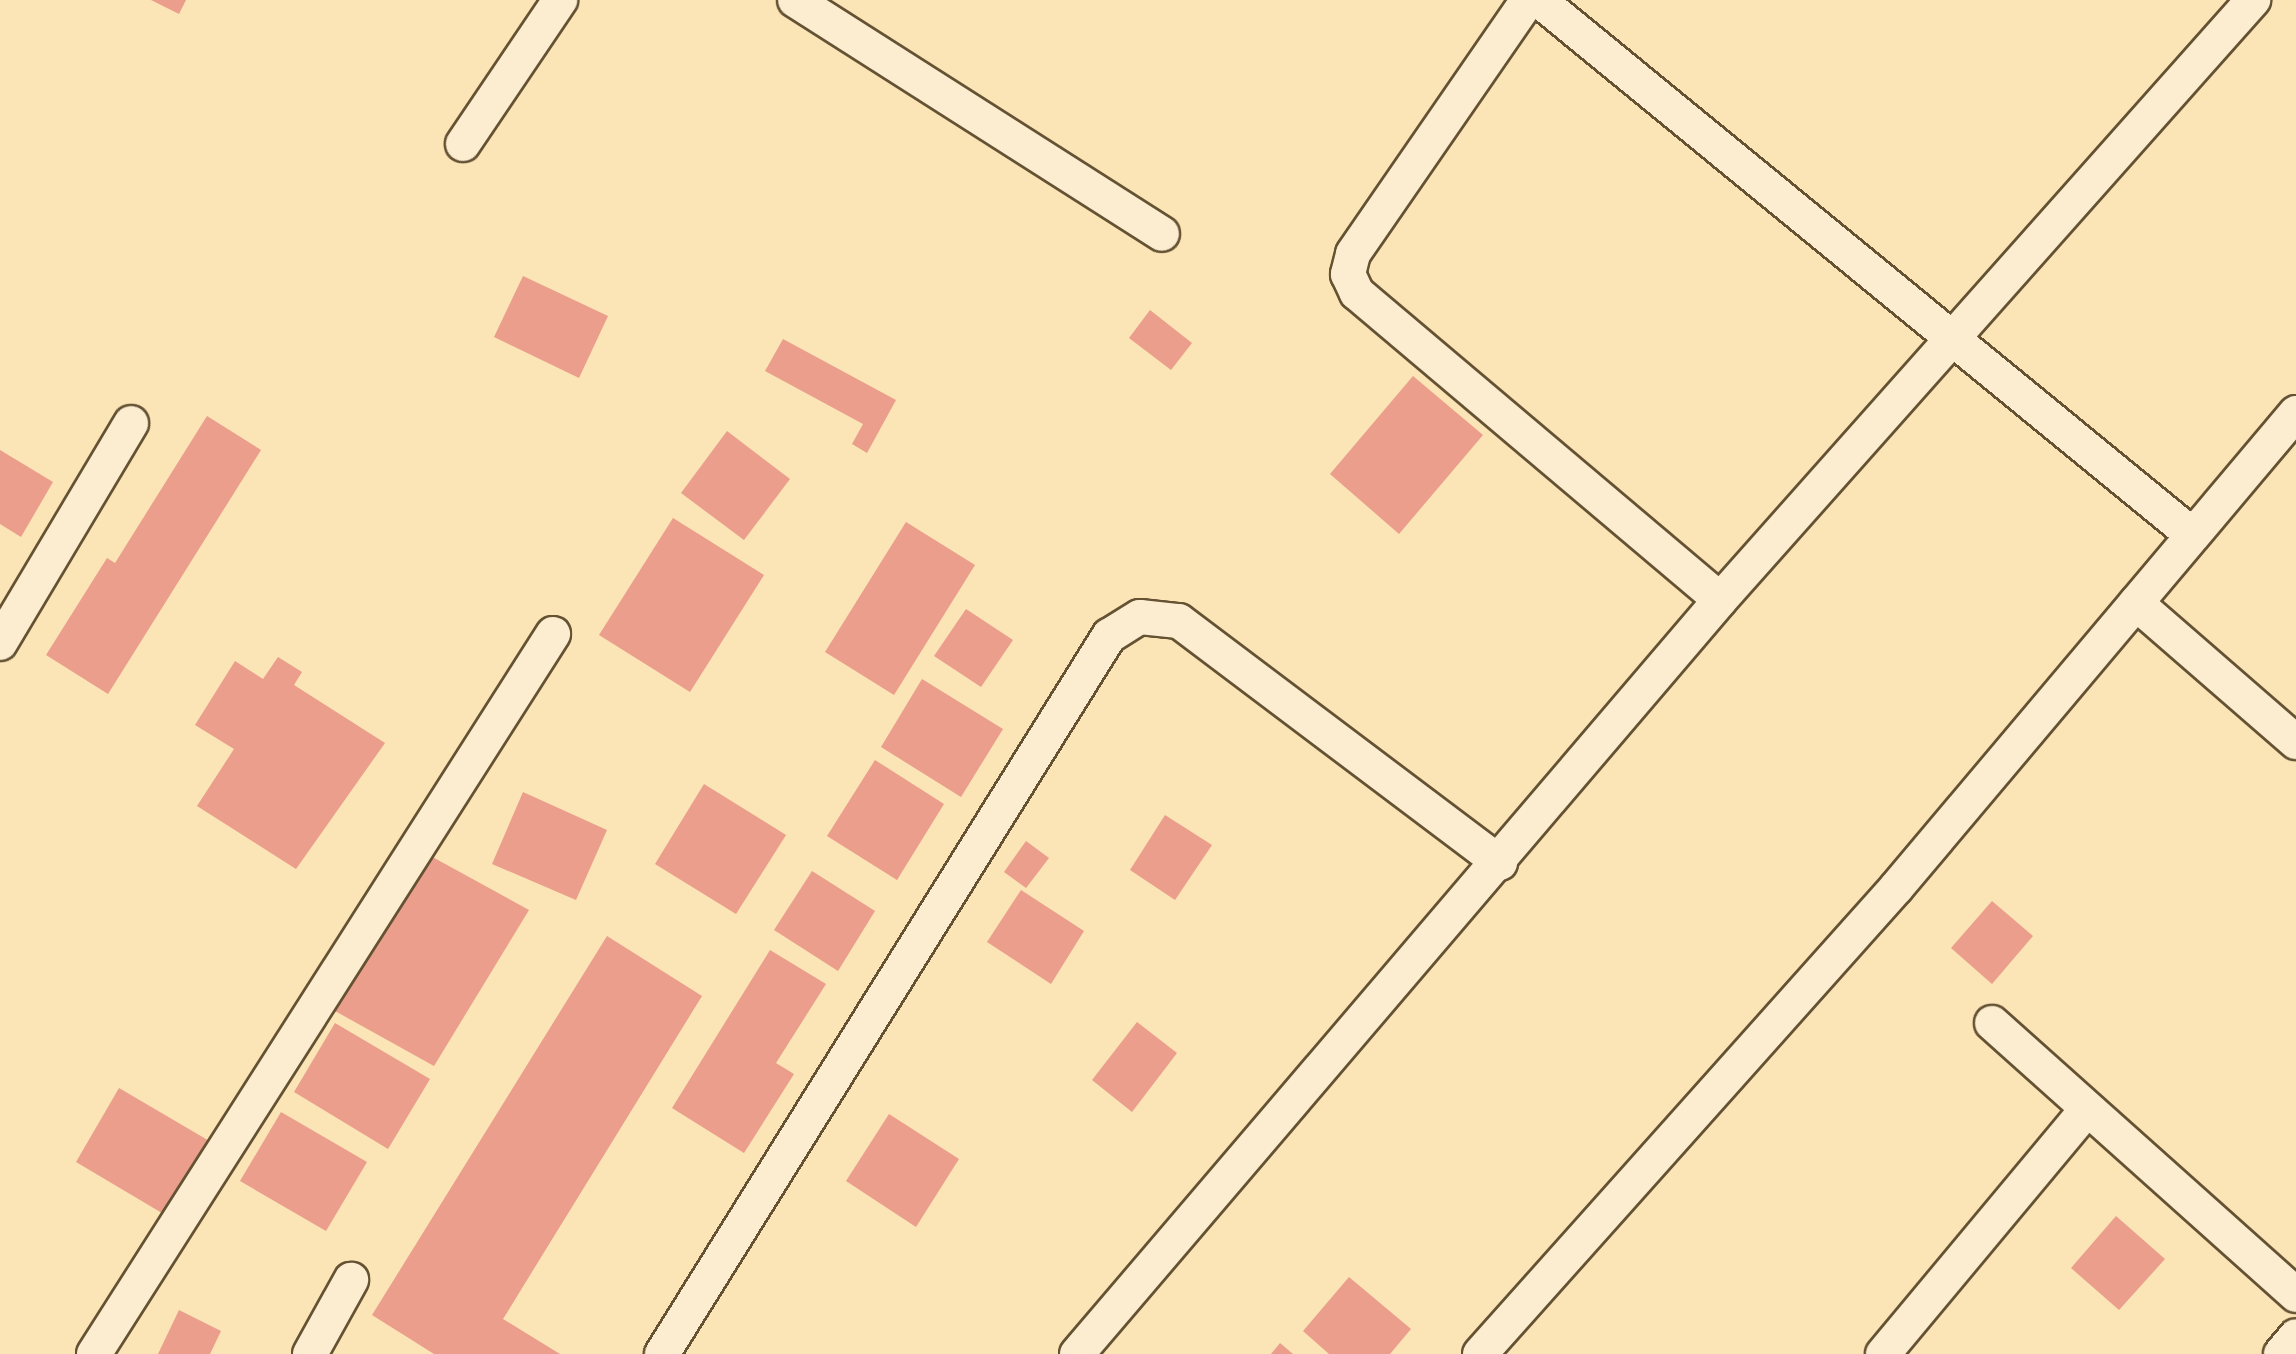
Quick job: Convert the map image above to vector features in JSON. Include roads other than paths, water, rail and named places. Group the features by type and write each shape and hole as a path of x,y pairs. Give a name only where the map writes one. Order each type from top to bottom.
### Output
{"street":[{"path":"463,144 560,0"},
{"path":"795,0 1162,234"},
{"path":"1528,0 1353,254 1348,274 1357,293 1720,600"},
{"path":"1539,0 1951,344 2190,533"},
{"path":"1077,1354 1500,863 1720,600 1951,344 2253,0"},
{"path":"1480,1354 1896,888 2136,603 2190,533 2296,413"},
{"path":"0,643 131,423"},
{"path":"2136,603 2296,742"},
{"path":"662,1354 1109,636 1140,617 1179,621 1500,863"},
{"path":"94,1354 553,634"},
{"path":"1992,1023 2296,1295"},
{"path":"1883,1354 2087,1109"},
{"path":"310,1354 351,1280"},
{"path":"2281,1354 2296,1336"}]}
